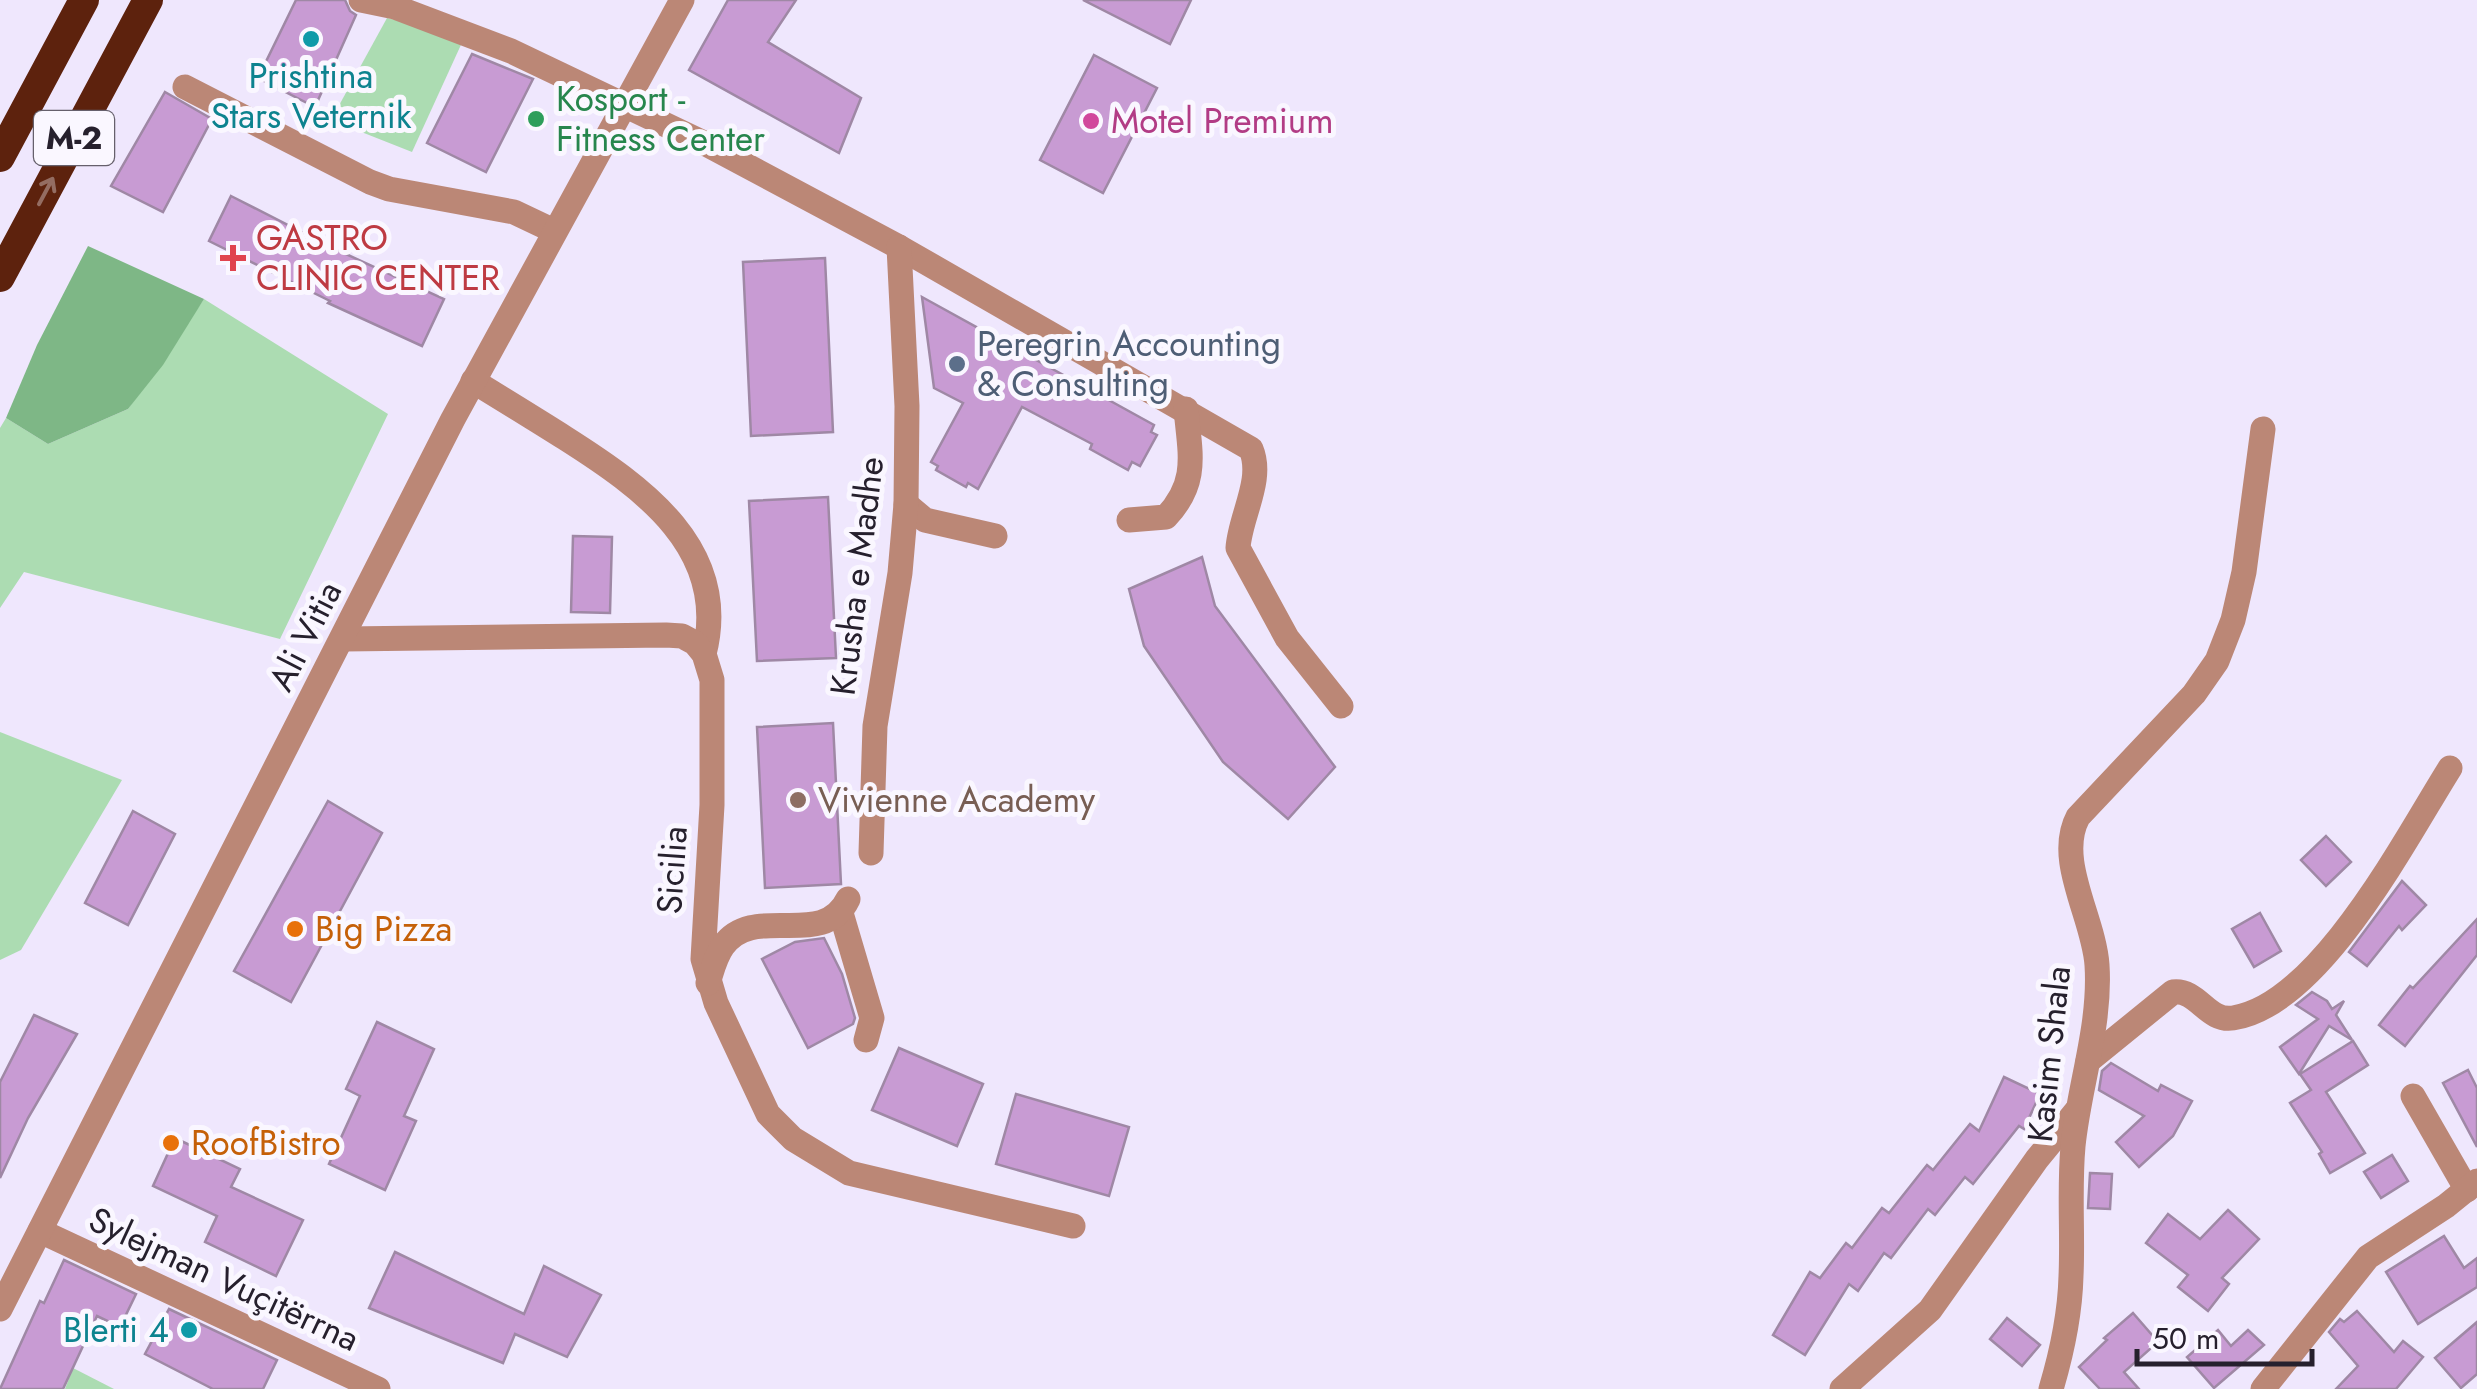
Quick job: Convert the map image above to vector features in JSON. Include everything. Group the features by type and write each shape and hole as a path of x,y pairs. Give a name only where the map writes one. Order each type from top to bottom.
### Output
{"highway":[{"name":"M-2","path":"0,158 84,0"},
{"name":"M-2","path":"0,277 148,0"}],"street":[{"path":"361,0 395,8 511,51 708,145 899,247 1251,449 1256,461 1254,478 1238,548 1287,638 1341,706"},
{"name":"Ali Vitia","path":"0,1309 473,382 682,0"},
{"path":"185,86 370,182 514,212 554,231"},
{"name":"Krusha e Madhe","path":"871,852 875,726 900,573 906,504 907,406 899,247"},
{"name":"Sicilia","path":"473,382 625,476 662,508 700,570 709,613 704,654 710,667 712,696 712,805 703,941 708,983 768,1114 793,1139 849,1173 1073,1226"},
{"path":"1129,520 1166,517 1180,502 1189,484 1186,409"},
{"name":"Kasim Shala","path":"2051,1389 2068,1316 2072,1170 2097,998 2091,928 2072,864 2072,829 2078,817 2194,694 2217,662 2233,620 2244,572 2263,429"},
{"path":"906,504 926,520 996,536"},
{"path":"344,639 666,635 682,636 704,654"},
{"path":"2088,1061 2173,992 2186,992 2212,1014 2227,1018 2252,1012 2282,995 2328,950 2366,903 2450,768"},
{"path":"708,983 724,943 736,935 752,927 827,923 844,906 872,1018 866,1040"},
{"path":"2263,1389 2368,1257 2472,1186 2413,1096"},
{"path":"1842,1389 1930,1310 2078,1108"},
{"name":"Sylejman Vuçitërrna","path":"40,1232 378,1389"}],"green space":[{"path":"387,18 465,36 412,152 331,120"},
{"path":"88,246 204,299 163,365 128,409 48,444 6,418 37,345"},
{"path":"204,299 388,414 280,639 24,572 0,608 0,428 6,418 48,444 128,409"},
{"path":"0,732 122,780 21,950 0,960"},
{"path":"73,1368 114,1389 65,1389"}],"building":[{"name":"Prishtina Stars Veternik","path":"296,0 345,0 356,15 315,107 258,78"},
{"path":"728,0 796,0 768,42 861,98 839,153 689,70"},
{"path":"1083,0 1191,0 1170,44"},
{"path":"472,54 533,79 486,172 427,143"},
{"path":"1094,55 1157,88 1103,193 1040,160"},
{"path":"165,92 212,119 163,212 111,186"},
{"path":"231,196 444,299 422,346 209,241"},
{"path":"825,258 833,432 751,436 743,262"},
{"path":"922,297 1154,425 1151,432 1157,435 1140,466 1132,462 1128,470 1090,449 1092,444 1022,407 978,489 968,483 966,487 936,470 938,466 931,462 963,403 934,388"},
{"path":"828,497 836,658 757,661 749,501"},
{"path":"573,536 612,537 610,613 571,612"},
{"path":"1202,557 1215,606 1335,767 1288,819 1223,762 1144,646 1129,589"},
{"path":"833,723 841,884 765,888 757,727"},
{"path":"328,801 382,833 291,1002 234,971"},
{"path":"133,811 175,834 128,925 85,903"},
{"path":"2326,836 2351,862 2326,886 2301,860"},
{"path":"2402,881 2426,905 2402,930 2399,926 2367,966 2349,952"},
{"path":"2260,913 2281,951 2254,967 2232,929"},
{"path":"2477,919 2477,955 2405,1046 2379,1025 2410,986 2413,988"},
{"path":"824,938 842,974 855,1018 853,1024 808,1048 762,959 795,942"},
{"path":"2312,992 2332,1009 2344,1001 2336,1015 2352,1040 2329,1026 2299,1074 2280,1047 2318,1019 2296,1005"},
{"path":"34,1015 77,1034 28,1118 0,1178 0,1082"},
{"path":"377,1022 434,1049 404,1116 416,1121 385,1190 329,1164 360,1096 346,1089"},
{"path":"2353,1041 2368,1065 2326,1092 2365,1153 2330,1173 2319,1154 2322,1152 2290,1103 2311,1090 2300,1074"},
{"path":"899,1048 983,1084 957,1146 872,1110"},
{"path":"2111,1063 2158,1091 2161,1085 2192,1101 2173,1136 2139,1167 2116,1142 2144,1116 2099,1090 2102,1071"},
{"path":"2468,1070 2477,1088 2477,1147 2443,1083"},
{"path":"2004,1077 2040,1094 2024,1129 2019,1126 1973,1184 1965,1177 1935,1215 1928,1209 1891,1258 1884,1253 1858,1291 1849,1284 1805,1355 1773,1335 1810,1272 1820,1278 1846,1243 1852,1248 1882,1208 1889,1213 1927,1165 1933,1170 1970,1124 1979,1131"},
{"path":"1016,1094 1129,1127 1109,1196 996,1164"},
{"path":"175,1138 240,1169 231,1187 303,1220 276,1276 205,1242 217,1216 153,1186"},
{"path":"2392,1155 2408,1181 2381,1198 2364,1172"},
{"path":"2090,1173 2112,1174 2110,1209 2088,1208"},
{"path":"2228,1210 2259,1239 2222,1278 2229,1284 2208,1311 2178,1287 2188,1275 2146,1243 2168,1214 2200,1239"},
{"path":"2444,1236 2464,1268 2477,1258 2477,1287 2418,1324 2386,1272"},
{"path":"395,1252 524,1314 544,1266 601,1295 567,1357 515,1334 503,1363 369,1308"},
{"path":"64,1260 136,1294 120,1327 97,1316 63,1389 0,1389 40,1301 44,1303"},
{"name":"Blerti 4","path":"169,1309 277,1360 263,1389 213,1389 145,1354"},
{"path":"2357,1311 2394,1352 2403,1341 2423,1357 2396,1389 2336,1389 2358,1366 2329,1332 2340,1319 2344,1322"},
{"path":"2133,1313 2158,1342 2124,1372 2139,1389 2100,1389 2079,1367"},
{"path":"2007,1318 2040,1345 2022,1366 1990,1339"},
{"path":"2477,1322 2477,1374 2461,1388 2435,1358"},
{"path":"2218,1330 2231,1346 2248,1330 2264,1345 2214,1388 2187,1357"}],"place":[{"name":"Prishtina Stars Veternik","path":"311,39"},
{"name":"Kosport - Fitness Center","path":"536,119"},
{"name":"Motel Premium","path":"1091,121"},
{"name":"GASTRO CLINIC CENTER","path":"233,258"},
{"name":"Peregrin Accounting & Consulting","path":"957,364"},
{"name":"Vivienne Academy","path":"798,800"},
{"name":"Big Pizza","path":"295,929"},
{"name":"RoofBistro","path":"171,1143"},
{"name":"Blerti 4","path":"189,1330"}]}
